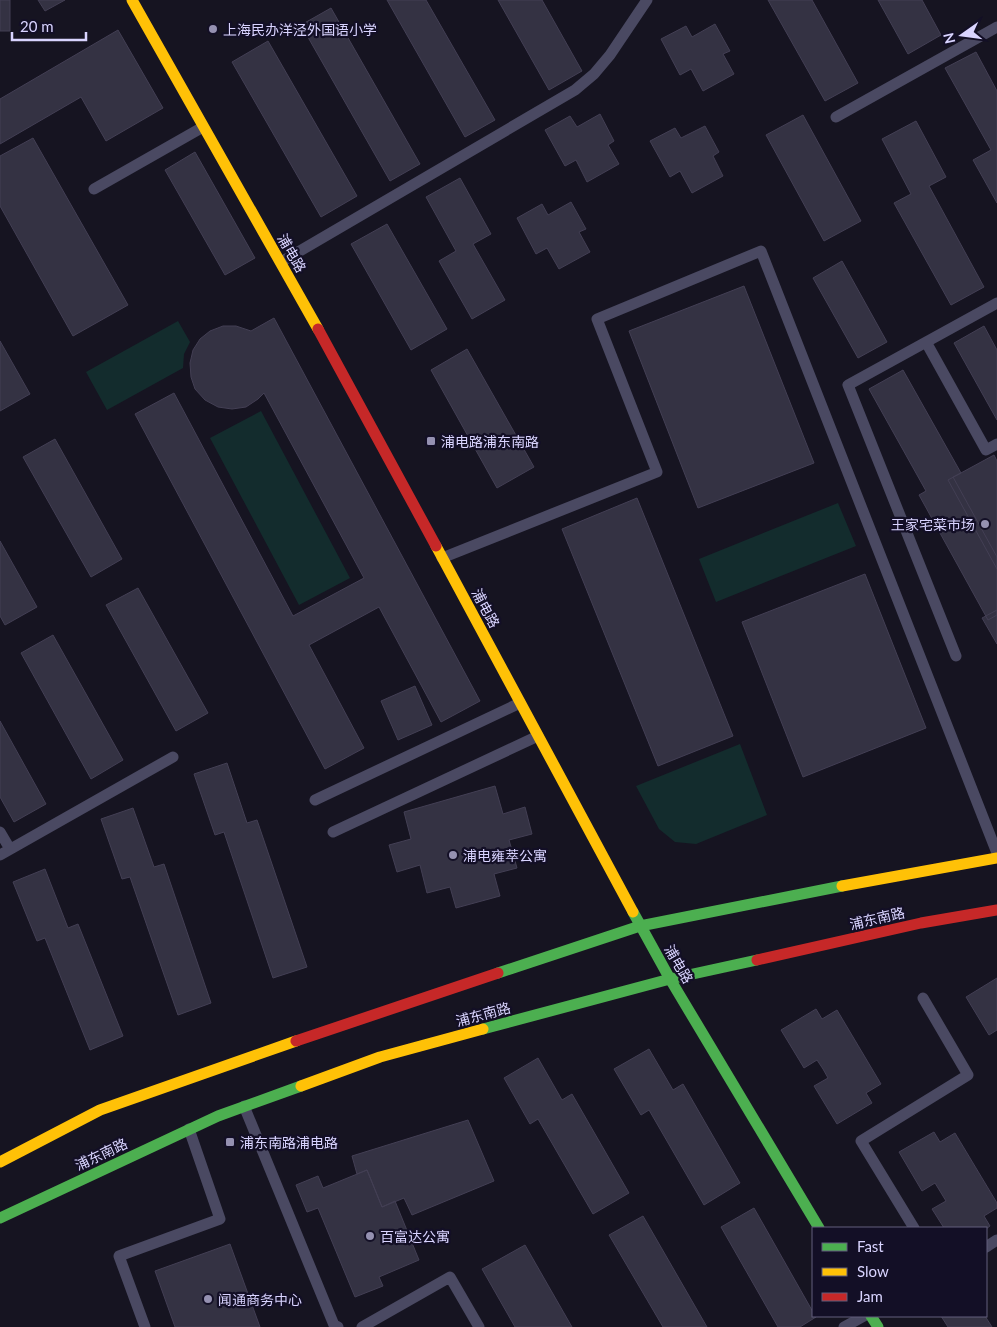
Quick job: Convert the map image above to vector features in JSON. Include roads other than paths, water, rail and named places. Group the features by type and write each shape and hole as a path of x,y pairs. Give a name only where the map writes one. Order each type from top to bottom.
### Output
{"main road":[{"name":"浦电路","path":"132,0 280,262 640,926 818,1227"},
{"path":"0,1162 100,1110 362,1018 640,926 997,858"},
{"name":"浦东南路","path":"0,1218 218,1116 380,1057 670,979 921,923 997,910"}],"lane":[{"path":"280,262 575,90 594,74 610,55 647,0"},
{"path":"836,117 997,27"},
{"path":"94,189 203,127"},
{"path":"442,558 657,472 598,319 761,251 997,853"},
{"path":"956,656 848,384 997,303"},
{"path":"926,342 986,450 997,444"},
{"path":"315,800 520,703"},
{"path":"333,832 538,736"},
{"path":"0,832 5,852 173,757"},
{"path":"913,1227 861,1141 968,1075 922,998"},
{"path":"244,1106 334,1325 338,1327"},
{"path":"146,1327 119,1256 220,1219 189,1129"},
{"path":"362,1327 450,1277 478,1327"},
{"path":"844,1327 862,1317"}],"place":[{"name":"上海民办洋泾外国语小学","path":"213,29"},
{"name":"浦电路浦东南路","path":"431,441"},
{"name":"王家宅菜市场","path":"985,524"},
{"name":"浦电雍萃公寓","path":"453,855"},
{"name":"浦东南路浦电路","path":"230,1142"},
{"name":"百富达公寓","path":"370,1236"},
{"name":"闻通商务中心","path":"208,1299"}]}
